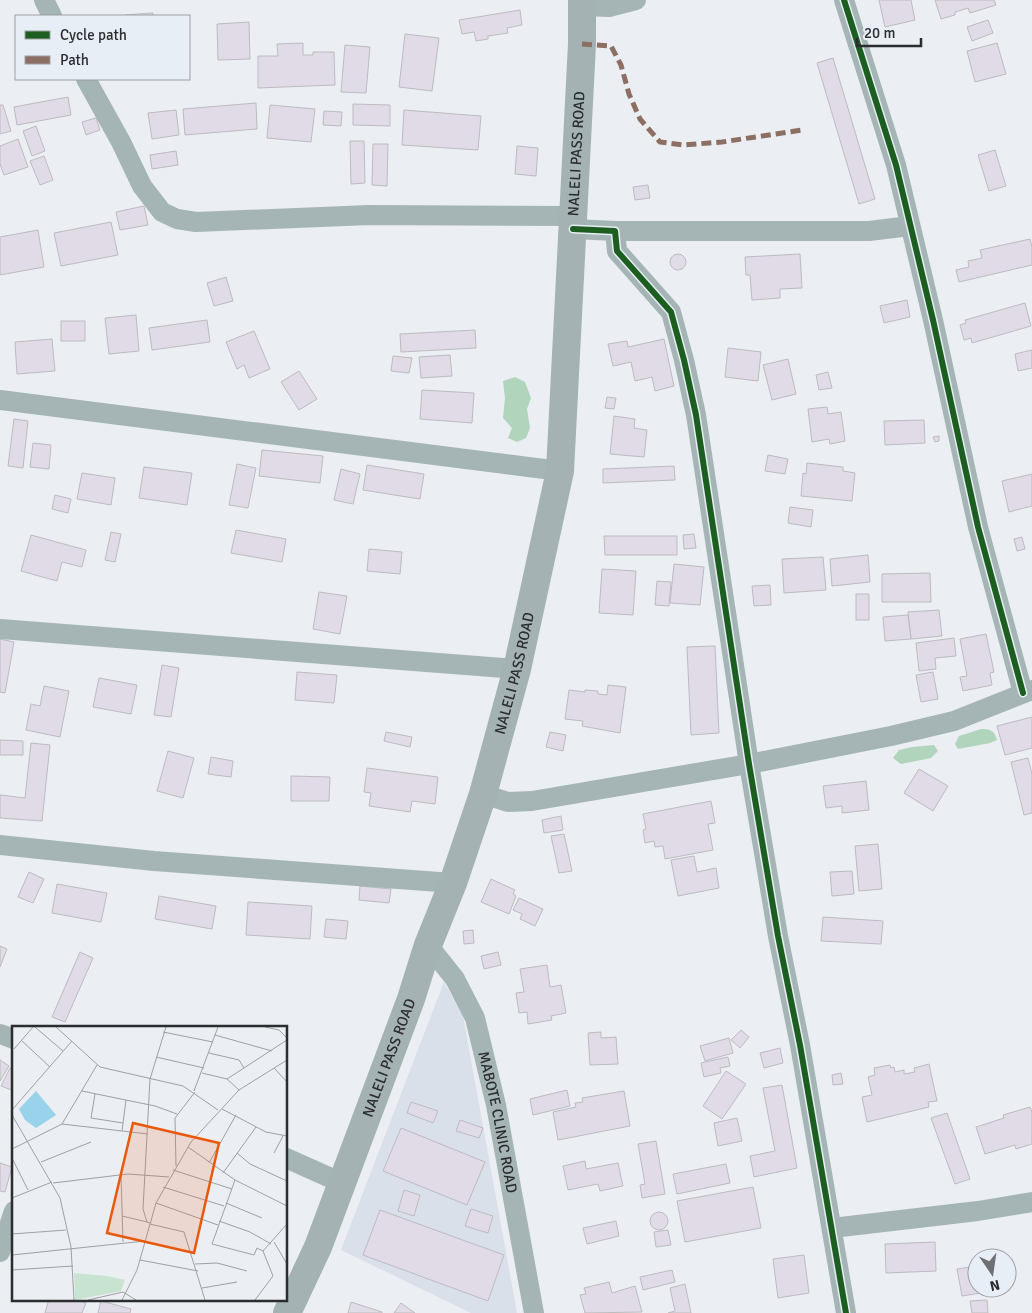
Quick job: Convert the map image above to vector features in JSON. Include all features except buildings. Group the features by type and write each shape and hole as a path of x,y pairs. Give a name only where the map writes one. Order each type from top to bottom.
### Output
{"main road":[{"name":"NALELI PASS ROAD","path":"287,1313 318,1246 411,999 428,945 483,794 517,669 560,471 574,223 582,3"}],"street":[{"path":"44,0 52,15"},
{"path":"582,3 609,7 636,0"},
{"path":"483,794 508,802 532,801 749,764 891,736 954,721 1027,692 978,528 896,165 844,0"},
{"path":"87,80 121,142 142,186 162,212 177,219 196,222 369,216 574,223 615,231 869,230 910,226"},
{"path":"615,231 617,251 670,312 684,360 696,415 749,764 846,1313"},
{"path":"0,400 560,471"},
{"path":"0,629 517,669"},
{"path":"0,845 154,861 452,883"},
{"name":"MABOTE CLINIC ROAD","path":"428,945 455,979 475,1018 496,1105 534,1313"},
{"path":"0,1034 12,1038"},
{"path":"288,1159 342,1183"},
{"path":"832,1228 978,1211 1032,1202"},
{"path":"0,1252 12,1217"}],"shaded area":[{"path":"444,982 463,1016 517,1313 471,1313 341,1250"}],"green space":[{"path":"515,377 525,382 531,398 527,409 530,428 526,438 517,442 508,438 512,428 503,418 505,398 503,381"},
{"path":"981,729 991,731 997,740 958,749 955,744 959,736"},
{"path":"934,745 938,751 931,758 901,764 893,758 899,750"}],"marked path":[{"path":"582,44 611,46 621,65 629,94 640,119 660,142 684,145 722,142 802,130"}],"cycle path":[{"path":"844,0 896,165 933,320 978,527 1023,693"},
{"path":"573,229 615,231 617,251 671,312 684,360 696,415 749,764 778,936 800,1045 846,1313"}]}
